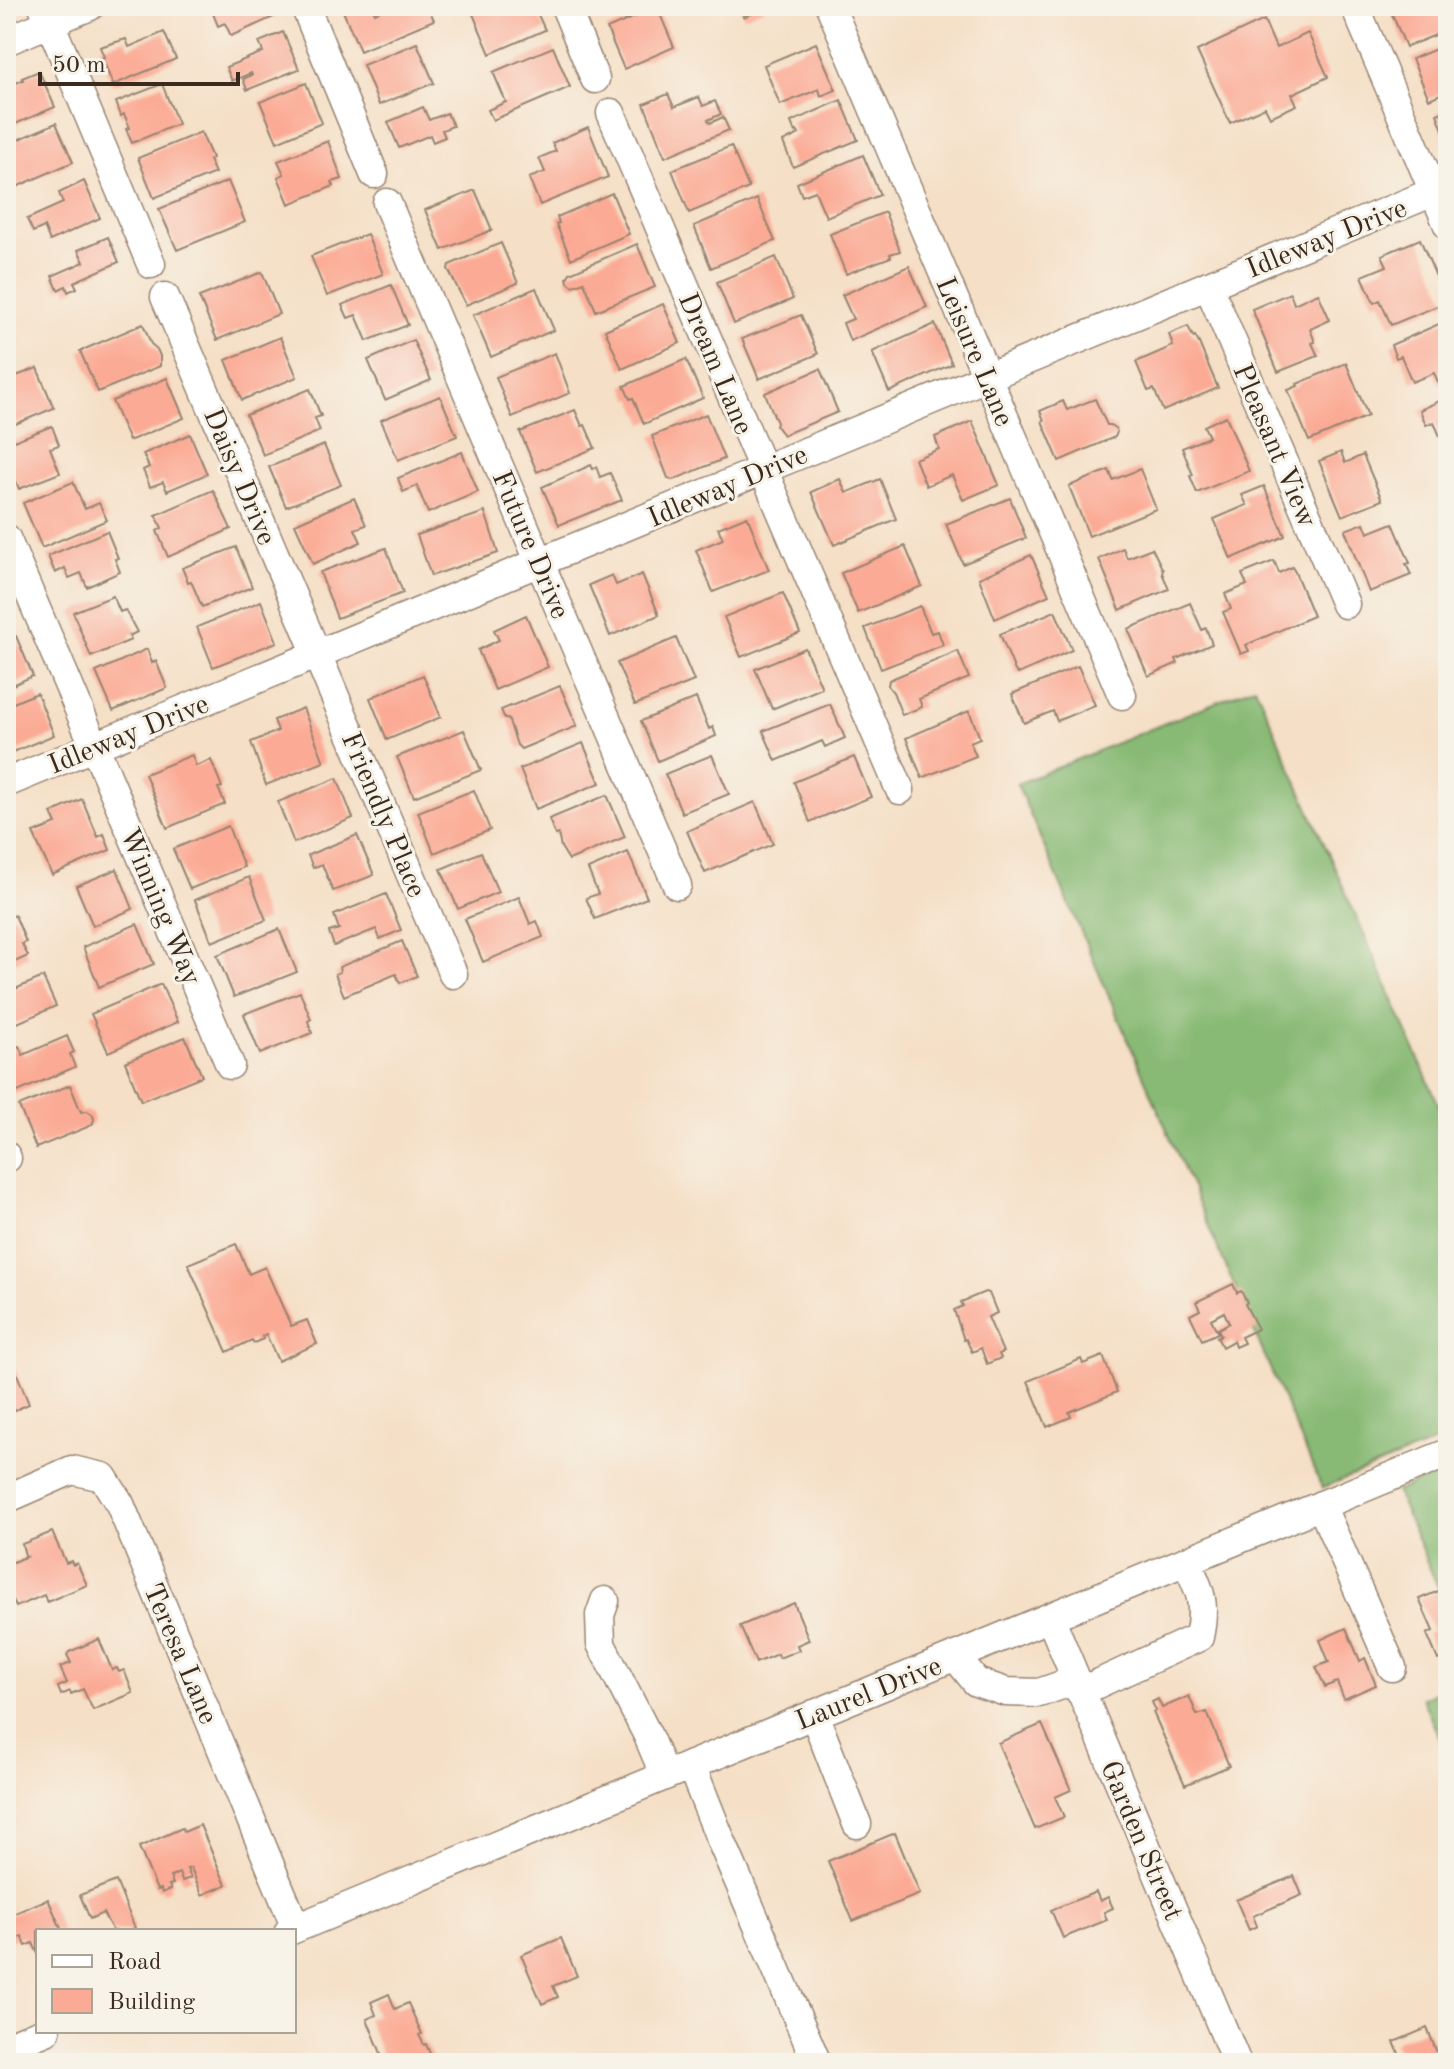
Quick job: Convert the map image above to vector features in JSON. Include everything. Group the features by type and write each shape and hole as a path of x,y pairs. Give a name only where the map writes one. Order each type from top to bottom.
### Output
{"street":[{"path":"6,41 47,14 90,6"},
{"path":"305,6 374,174"},
{"path":"565,6 595,79"},
{"name":"Leisure Lane","path":"830,6 1122,695"},
{"path":"1355,6 1441,189 1448,225"},
{"path":"47,14 151,264"},
{"name":"Dream Lane","path":"611,113 900,790"},
{"name":"Idleway Drive","path":"6,783 1441,189"},
{"name":"Future Drive","path":"387,203 677,885"},
{"name":"Pleasant View","path":"1208,285 1345,604"},
{"name":"Daisy Drive","path":"165,297 317,655"},
{"name":"Winning Way","path":"6,538 230,1065"},
{"name":"Friendly Place","path":"317,655 453,974"},
{"name":"Laurel Drive","path":"294,1929 1448,1453"},
{"name":"Teresa Lane","path":"6,1499 72,1470 103,1477 120,1504 292,1929"},
{"path":"1321,1505 1392,1667"},
{"path":"955,1656 976,1682 1006,1692 1039,1693 1078,1686 1199,1637 1204,1616 1201,1593 1186,1561"},
{"path":"605,1601 600,1615 601,1644 665,1776"},
{"name":"Garden Street","path":"1050,1617 1237,2063"},
{"path":"814,1714 857,1824"},
{"path":"691,1765 817,2063"},
{"path":"6,2047 41,2033"}],"green space":[{"path":"1255,686 1448,1126 1448,1437 1322,1488 1017,784"},
{"path":"1448,1470 1448,1610 1396,1491"},
{"path":"1448,1686 1448,1758 1422,1698"}],"building":[{"path":"210,6 274,6 278,15 231,36 225,23 218,26"},
{"path":"355,6 372,6 375,13 392,6 419,6 421,10 428,7 434,20 360,51 343,11"},
{"path":"492,6 534,6 545,30 490,54 473,14"},
{"path":"739,6 770,6 744,17"},
{"path":"1448,6 1448,30 1406,47 1389,7"},
{"path":"657,7 674,47 624,69 607,29"},
{"path":"1264,20 1276,48 1308,33 1328,77 1292,94 1297,105 1270,117 1265,107 1230,123 1197,51"},
{"path":"164,32 176,59 113,85 100,47 126,39 129,47"},
{"path":"283,32 299,69 247,90 243,79 251,73 232,81 226,67 263,52 259,42"},
{"path":"417,43 434,83 379,105 363,65"},
{"path":"816,43 836,90 821,96 819,89 780,105 764,65"},
{"path":"1448,44 1448,91 1429,99 1412,59"},
{"path":"553,47 570,87 493,120 488,110 506,102 493,72"},
{"path":"39,71 55,107 6,128 6,97 14,93 11,85"},
{"path":"306,83 322,123 277,142 260,102"},
{"path":"162,84 178,124 132,143 126,129 130,128 116,102"},
{"path":"668,94 674,107 699,97 703,106 715,101 721,114 708,120 710,123 723,117 729,130 665,157 644,104"},
{"path":"841,100 858,140 793,167 783,142 799,134 791,122"},
{"path":"423,107 429,120 447,113 453,126 442,130 445,137 433,142 430,135 399,148 388,122"},
{"path":"1448,110 1448,143 1437,114"},
{"path":"56,123 73,162 12,189 6,177 6,145"},
{"path":"588,127 608,177 540,205 529,178 545,172 539,158 556,151 552,143"},
{"path":"201,132 215,173 154,198 138,158"},
{"path":"328,141 342,179 332,182 334,186 289,204 278,177 284,174 278,161"},
{"path":"731,146 749,188 689,213 672,170"},
{"path":"863,155 880,195 826,217 815,191 802,196 797,183"},
{"path":"84,181 100,218 50,241 44,227 33,232 27,219 63,203 59,193"},
{"path":"228,181 245,222 177,250 159,209"},
{"path":"475,190 492,230 442,250 425,210"},
{"path":"612,193 629,234 571,259 556,224 559,223 557,217"},
{"path":"757,199 775,241 711,268 694,226"},
{"path":"885,212 900,251 846,274 830,234"},
{"path":"367,234 383,274 327,296 311,256"},
{"path":"108,237 119,262 74,282 77,288 68,292 66,286 58,290 52,276 84,262 78,250"},
{"path":"1420,239 1447,302 1391,325 1380,300 1374,303 1362,276 1387,266 1382,255"},
{"path":"501,243 518,283 466,305 448,269 449,265"},
{"path":"637,244 655,287 596,311 584,282 573,286 568,282 570,273"},
{"path":"776,257 793,299 734,324 717,282"},
{"path":"909,266 927,307 850,341 843,323 853,319 842,295"},
{"path":"262,272 279,314 217,340 199,297"},
{"path":"391,285 408,325 367,341 356,315 348,318 342,305"},
{"path":"536,288 554,330 491,357 473,315"},
{"path":"1290,293 1294,304 1318,293 1330,320 1310,329 1318,356 1278,372 1252,309"},
{"path":"663,304 680,343 622,369 605,330"},
{"path":"801,315 818,354 759,379 742,339"},
{"path":"1448,320 1448,380 1439,384 1434,373 1412,382 1401,356 1396,358 1391,345"},
{"path":"143,324 160,356 160,366 98,392 80,351"},
{"path":"935,324 952,364 889,392 872,352"},
{"path":"1188,326 1199,343 1218,388 1163,411 1154,389 1148,391 1136,362 1173,346 1169,334"},
{"path":"280,337 297,377 242,400 226,360"},
{"path":"413,340 431,380 385,400 368,360"},
{"path":"555,353 570,393 512,417 496,377"},
{"path":"686,359 703,398 644,424 624,386"},
{"path":"1346,363 1368,416 1309,441 1288,390"},
{"path":"37,368 54,408 6,428 6,380"},
{"path":"820,369 838,412 783,435 776,426 765,393"},
{"path":"167,378 184,418 129,441 112,401"},
{"path":"310,389 321,416 315,418 320,431 263,455 246,415"},
{"path":"440,396 457,436 398,460 381,420"},
{"path":"1448,397 1448,455 1444,456 1441,450 1445,448 1434,422 1426,425 1420,410"},
{"path":"1095,399 1107,425 1115,428 1115,437 1059,461 1040,411 1063,401 1067,410"},
{"path":"575,410 595,448 537,472 520,432"},
{"path":"706,414 724,459 673,480 668,478 652,436"},
{"path":"1226,416 1249,471 1197,493 1182,448 1209,437 1204,426"},
{"path":"972,421 999,485 963,500 952,475 926,486 915,459 939,449 935,437"},
{"path":"52,426 59,445 50,448 60,473 19,489 6,455 6,444"},
{"path":"190,434 207,474 167,491 163,482 150,487 143,470 149,467 143,454"},
{"path":"324,445 341,485 286,507 269,467"},
{"path":"462,452 478,492 428,513 417,486 403,492 398,478"},
{"path":"1341,452 1345,463 1363,455 1382,500 1342,516 1319,461"},
{"path":"591,465 593,469 596,467 600,477 610,473 622,500 559,525 542,487"},
{"path":"1140,469 1156,509 1089,536 1069,486 1109,470 1113,480"},
{"path":"840,479 846,493 880,479 896,519 834,545 811,492"},
{"path":"73,482 85,509 99,503 107,520 42,548 23,503"},
{"path":"1264,486 1285,536 1231,559 1214,519 1247,505 1242,495"},
{"path":"213,490 231,529 168,557 157,531 162,528 156,515"},
{"path":"354,498 366,525 355,529 361,542 313,564 295,524"},
{"path":"1010,498 1026,538 963,564 946,524"},
{"path":"485,512 498,553 431,576 417,535"},
{"path":"747,516 769,570 713,592 696,550 723,539 718,528"},
{"path":"1364,523 1368,533 1393,523 1410,563 1406,564 1411,575 1369,592 1345,530"},
{"path":"107,531 120,572 87,587 81,573 69,578 65,568 55,573 48,556"},
{"path":"905,546 922,586 858,613 841,573"},
{"path":"236,547 252,587 202,607 182,568"},
{"path":"386,548 403,593 337,618 320,572"},
{"path":"1123,548 1127,558 1152,548 1169,589 1120,610 1099,559"},
{"path":"1031,555 1049,595 995,619 979,578"},
{"path":"1274,561 1279,573 1292,567 1313,616 1246,645 1249,651 1241,654 1223,612 1231,609 1225,594 1247,585 1242,574"},
{"path":"642,574 659,615 610,636 589,585 612,575 616,585"},
{"path":"783,593 800,633 741,657 724,617"},
{"path":"113,596 120,612 125,610 137,632 129,636 131,640 91,657 73,612"},
{"path":"261,601 277,642 213,667 197,627"},
{"path":"1190,603 1212,644 1176,659 1178,663 1148,676 1128,629"},
{"path":"920,606 931,633 938,631 943,645 881,669 865,628"},
{"path":"1055,611 1072,650 1018,674 1000,634"},
{"path":"526,615 548,667 495,690 478,650 499,640 494,630"},
{"path":"16,636 33,676 6,688 6,641"},
{"path":"676,638 694,681 635,705 617,663"},
{"path":"805,648 822,688 772,709 755,669"},
{"path":"147,649 152,663 156,661 167,688 113,711 96,672"},
{"path":"958,651 969,678 919,699 922,707 902,715 888,686 889,680"},
{"path":"1078,666 1095,705 1057,721 1053,711 1024,723 1012,694"},
{"path":"423,675 441,717 387,740 370,698"},
{"path":"560,686 577,726 521,749 508,718 505,719 501,710"},
{"path":"37,693 54,735 6,755 6,706"},
{"path":"696,698 709,729 713,727 716,736 658,761 641,721"},
{"path":"830,704 845,738 825,747 822,741 776,761 763,731"},
{"path":"303,708 324,762 266,785 251,742 278,731 274,720"},
{"path":"969,711 980,738 970,742 976,756 922,778 906,738"},
{"path":"464,730 481,770 414,797 397,757"},
{"path":"583,743 600,783 536,809 520,769"},
{"path":"192,755 196,766 211,760 225,804 167,828 145,774"},
{"path":"712,755 729,794 682,813 665,774"},
{"path":"854,757 871,797 810,822 794,782"},
{"path":"337,778 353,818 294,843 278,802"},
{"path":"474,790 490,830 434,853 418,812"},
{"path":"607,795 625,837 569,860 549,819"},
{"path":"82,799 98,837 104,834 110,850 52,875 33,833 56,824 51,813"},
{"path":"755,802 773,844 705,873 687,831"},
{"path":"228,826 244,867 190,889 173,849"},
{"path":"357,835 374,875 333,891 322,864 313,868 308,855"},
{"path":"481,852 498,892 458,909 441,869"},
{"path":"628,852 647,898 595,919 586,898 598,894 588,869"},
{"path":"117,869 133,909 93,926 76,886"},
{"path":"249,877 266,920 212,942 195,900"},
{"path":"386,894 401,930 380,939 376,929 334,946 329,932 339,929 334,915"},
{"path":"519,897 530,924 537,921 543,937 483,962 465,919"},
{"path":"15,915 28,956 6,966 6,919"},
{"path":"137,924 154,964 99,987 83,947"},
{"path":"279,929 297,972 234,997 217,955"},
{"path":"402,941 417,976 400,983 396,974 344,996 335,974 340,972 339,967"},
{"path":"43,977 56,1006 6,1028 6,993"},
{"path":"161,984 178,1022 108,1052 91,1014"},
{"path":"300,992 311,1019 308,1021 312,1033 260,1054 244,1014"},
{"path":"67,1036 74,1052 70,1054 75,1067 13,1094 6,1077 6,1051 19,1046 23,1055"},
{"path":"185,1037 202,1076 141,1101 125,1062"},
{"path":"70,1085 81,1112 92,1114 93,1123 36,1148 19,1106"},
{"path":"236,1244 249,1274 265,1267 291,1326 307,1320 317,1344 278,1361 266,1334 262,1336 263,1339 254,1343 252,1340 227,1352 188,1264"},
{"path":"1233,1284 1237,1293 1241,1291 1258,1329 1241,1337 1244,1343 1235,1347 1233,1341 1222,1347 1217,1337 1221,1335 1218,1329 1229,1323 1224,1312 1211,1319 1218,1333 1202,1340 1190,1315 1200,1310 1196,1302"},
{"path":"989,1293 997,1313 988,1317 1003,1352 999,1354 1001,1358 987,1364 981,1348 972,1352 964,1340 954,1310 963,1306 961,1302"},
{"path":"9,1354 29,1404 6,1414 6,1355"},
{"path":"1103,1356 1117,1392 1069,1412 1071,1417 1047,1427 1028,1381 1081,1359 1083,1364"},
{"path":"52,1532 66,1563 77,1563 87,1585 47,1602 44,1595 16,1607 6,1583 6,1565 27,1556 22,1544"},
{"path":"1446,1588 1448,1656 1438,1660 1427,1634 1433,1631 1419,1599"},
{"path":"794,1603 809,1640 797,1645 799,1650 779,1658 777,1654 756,1663 740,1626"},
{"path":"1346,1628 1360,1661 1365,1658 1376,1685 1344,1699 1337,1682 1325,1687 1316,1667 1329,1662 1320,1640"},
{"path":"99,1639 112,1670 124,1670 133,1693 93,1710 83,1689 61,1695 58,1687 67,1683 60,1667 71,1663 67,1655 69,1652"},
{"path":"1189,1696 1197,1715 1207,1712 1229,1766 1185,1785 1153,1712 1156,1711 1152,1702 1158,1699 1162,1708"},
{"path":"1042,1724 1071,1790 1055,1797 1064,1817 1035,1829 998,1743"},
{"path":"200,1825 226,1885 202,1895 191,1868 187,1869 191,1878 182,1881 179,1873 170,1877 173,1884 169,1885 171,1889 162,1893 161,1889 157,1890 139,1847 182,1828 184,1832"},
{"path":"895,1833 920,1894 853,1921 828,1861"},
{"path":"1294,1876 1302,1895 1253,1916 1257,1926 1249,1930 1236,1900"},
{"path":"116,1881 135,1928 112,1929 103,1913 90,1919 80,1895"},
{"path":"1096,1892 1100,1901 1108,1897 1113,1908 1104,1912 1107,1920 1063,1938 1051,1910"},
{"path":"48,1899 61,1929 36,1929 36,1950 33,1943 26,1946 22,1936 11,1941 6,1930 6,1917"},
{"path":"561,1938 577,1976 553,1986 558,1997 542,2004 521,1955"},
{"path":"389,1994 395,2009 408,2003 422,2034 419,2035 434,2063 385,2063 367,2019 376,2015 371,2002"},
{"path":"1427,2028 1438,2055 1448,2051 1448,2063 1403,2063 1394,2042"}]}
